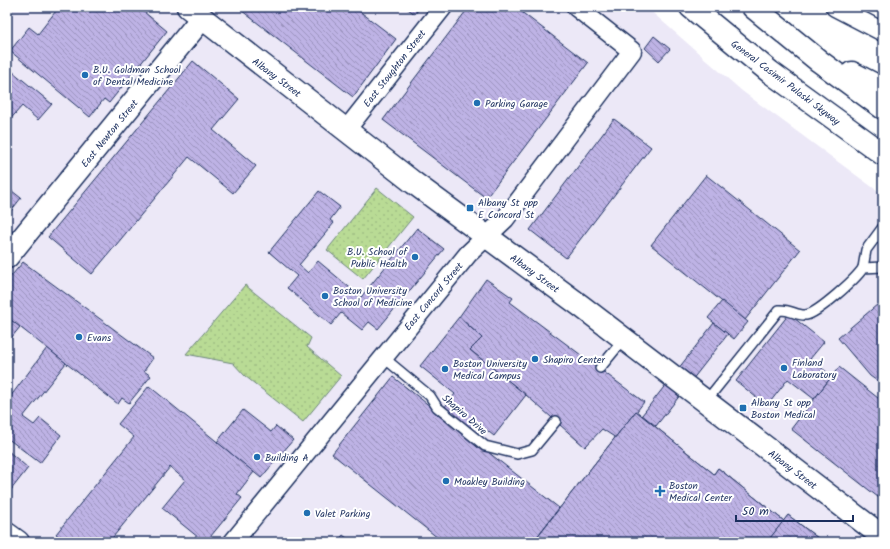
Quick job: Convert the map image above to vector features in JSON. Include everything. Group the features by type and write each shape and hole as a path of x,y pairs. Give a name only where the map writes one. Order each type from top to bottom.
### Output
{"main road":[{"name":"General Casimir Pulaski Skyway","path":"691,7 770,72 883,154"},
{"path":"753,7 806,51 883,108"},
{"name":"Albany Street","path":"200,11 346,130 624,339 883,537"},
{"name":"East Newton Street","path":"7,257 200,11"},
{"path":"806,51 883,89"},
{"path":"7,534 18,542"}],"street":[{"name":"East Stoughton Street","path":"346,130 443,7"},
{"name":"East Concord Street","path":"233,542 464,258 485,236 505,219 632,51 576,7"},
{"path":"835,7 883,32"}],"lane":[{"path":"705,402 779,310 787,309 800,315 808,315 817,311 857,277 863,268 866,250 883,227"},
{"path":"863,268 883,267"},
{"path":"600,368 624,339"},
{"name":"Shapiro Drive","path":"383,357 430,396 437,407 485,446 517,454 532,450 556,421"}],"shaded area":[{"name":"Boston University Medical Campus","path":"7,7 646,7 742,91 883,195 883,542 7,542"}],"green space":[{"path":"377,188 413,217 363,279 327,250"},
{"path":"245,285 311,338 307,347 341,376 303,422 245,376 233,363 186,354"}],"building":[{"name":"B.U. Goldman School of Dental Medicine","path":"59,7 138,7 167,31 109,103 104,99 90,117 10,51 29,27 38,34"},
{"path":"237,7 354,7 396,39 353,97"},
{"path":"405,7 420,7 415,14"},
{"name":"Parking Garage","path":"469,7 515,7 588,63 486,198 383,120"},
{"path":"654,36 670,49 659,61 645,48"},
{"path":"193,61 239,99 213,130 256,166 233,193 189,157 92,274 48,237"},
{"path":"7,67 52,104 38,120 22,106 7,123"},
{"path":"614,119 651,147 566,258 530,230"},
{"path":"706,175 800,250 745,320 651,245"},
{"path":"7,187 21,198 7,216"},
{"name":"B.U. School of Public Health","path":"319,191 340,207 330,220 334,223 299,265 308,273 318,261 361,297 417,228 444,249 378,329 369,322 362,330 341,313 331,325 287,288 297,276 269,252"},
{"name":"Evans","path":"23,262 153,358 144,371 151,376 129,403 122,398 118,404 7,317 7,281"},
{"name":"Shapiro Center","path":"486,279 513,298 510,302 644,402 616,438 602,429 585,447 526,395 470,350 482,338 459,317"},
{"path":"722,301 748,322 734,339 708,318"},
{"path":"878,304 880,306 883,304 883,385 870,376 838,338"},
{"name":"Finland Laboratory","path":"789,314 824,342 810,359 832,376 814,399 788,379 767,406 736,381"},
{"path":"7,317 20,327 7,343"},
{"path":"459,317 482,338 470,350 526,395 494,436 475,421 470,428 444,408 455,394 420,366"},
{"path":"714,323 728,334 656,426 642,415"},
{"path":"47,348 66,363 23,417 34,425 40,418 61,435 40,463 7,438 7,401"},
{"path":"839,367 883,402 883,501 791,429"},
{"name":"Moakley Building","path":"393,377 559,508 533,542 443,542 332,454"},
{"path":"149,386 254,472 237,494 242,498 206,542 204,542 162,508 185,480 170,467 109,542 66,542 56,534 134,437 118,424"},
{"name":"Building A","path":"243,410 271,432 276,426 293,440 261,478 217,442"},
{"name":"Boston Medical Center","path":"636,411 714,474 718,468 784,521 788,515 823,542 533,542"},
{"name":"Boston Medical Center","path":"636,411 714,474 718,468 784,521 767,542 755,542 749,538 746,542 533,542"},
{"path":"7,450 28,468 7,495"},
{"path":"788,515 823,542 767,542"},
{"path":"343,535 352,542 337,542"}],"place":[{"name":"B.U. Goldman School of Dental Medicine","path":"85,75"},
{"name":"Parking Garage","path":"477,103"},
{"name":"Albany St opp E Concord St","path":"470,208"},
{"name":"B.U. School of Public Health","path":"415,257"},
{"name":"Boston University School of Medicine","path":"325,296"},
{"name":"Evans","path":"79,337"},
{"name":"Shapiro Center","path":"535,359"},
{"name":"Finland Laboratory","path":"784,368"},
{"name":"Boston University Medical Campus","path":"445,369"},
{"name":"Albany St opp Boston Medical","path":"743,408"},
{"name":"Building A","path":"257,457"},
{"name":"Moakley Building","path":"446,481"},
{"name":"Boston Medical Center","path":"660,491"},
{"name":"Valet Parking","path":"307,513"}]}
